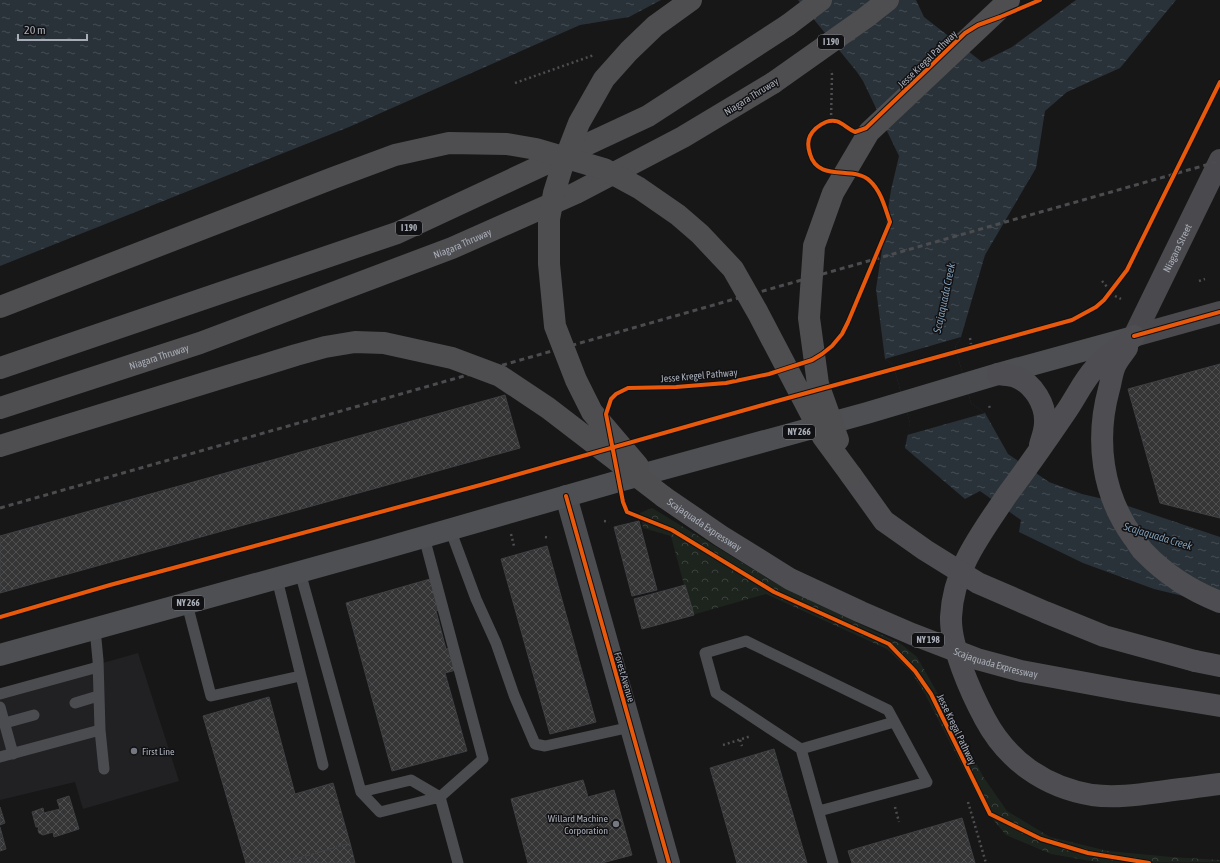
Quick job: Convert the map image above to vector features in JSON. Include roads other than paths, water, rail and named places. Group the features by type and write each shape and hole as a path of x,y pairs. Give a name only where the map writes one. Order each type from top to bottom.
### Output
{"highway":[{"path":"664,497 592,412 576,380 555,326 549,264 549,219 554,193 579,123 604,80 629,51 655,26 691,0"},
{"name":"I 190","path":"0,368 397,233 648,116 788,25 821,0"},
{"name":"Niagara Thruway","path":"0,408 200,344 452,248 590,186 683,137 773,83 888,0"},
{"path":"851,475 818,384 809,318 814,246 833,194 869,132 1009,0"},
{"path":"0,307 395,155 449,143 507,144 536,149 604,169 639,188 678,214 700,234 733,269 762,320 823,437 884,521 925,550 978,583 1045,612 1104,636 1195,661 1220,666"},
{"path":"1134,336 1095,367 1066,412 968,553 959,575 953,601 951,619 954,642 975,702 989,728 1003,745 1028,770 1043,779 1068,789 1092,795 1125,797 1220,784"},
{"path":"1134,336 1114,367 1104,405 1102,453 1107,482 1116,508 1127,528 1144,551 1165,571 1188,587 1220,602"},
{"path":"0,446 325,347 355,342 384,343 452,358 500,376 548,408 664,497"},
{"path":"998,374 1017,377 1030,386 1040,398 1045,423 1039,449"},
{"name":"Scajaquada Expressway","path":"664,497 721,536 790,579 912,634 977,659 1021,671 1220,706"}],"main road":[{"name":"Niagara Street","path":"1134,336 1220,160"},
{"path":"1134,336 1220,312"},
{"name":"NY 266","path":"0,655 277,579 1134,336"}],"street":[{"name":"Forest Avenue","path":"566,496 669,863"}],"lane":[{"path":"450,529 476,599 496,644 514,695 535,744 545,746 631,727"},
{"path":"300,572 361,792 380,812 440,797 483,759 424,537"},
{"path":"277,579 323,765"},
{"path":"187,604 211,696 300,676"},
{"path":"95,629 100,730 104,769"},
{"path":"819,811 927,782 888,710 746,641 705,653 716,693 801,749 833,863"},
{"path":"0,694 98,667"},
{"path":"75,703 98,696"},
{"path":"0,707 13,754"},
{"path":"4,724 34,715"},
{"path":"801,749 894,722"},
{"path":"0,758 100,730"},
{"path":"361,792 410,780 440,797 458,863"}],"water":[{"path":"0,0 661,0 629,17 580,25 349,127 0,266"},
{"name":"Scajaquada Creek","path":"798,0 916,0 924,17 982,62 1012,47 1076,0 1176,0 1120,68 1067,92 1045,111 1036,168 985,255 961,337 955,347 971,403 985,413 1008,454 1049,482 1082,494 1116,502 1220,537 1220,605 1154,589 1083,563 1019,532 1021,520 980,491 965,499 905,448 910,423 893,365 885,359 876,289 891,190 899,156 863,81"}],"railway":[{"path":"0,508 1220,161"}],"place":[{"name":"First Line","path":"134,751"},
{"name":"Willard Machine Corporation","path":"616,824"}]}
